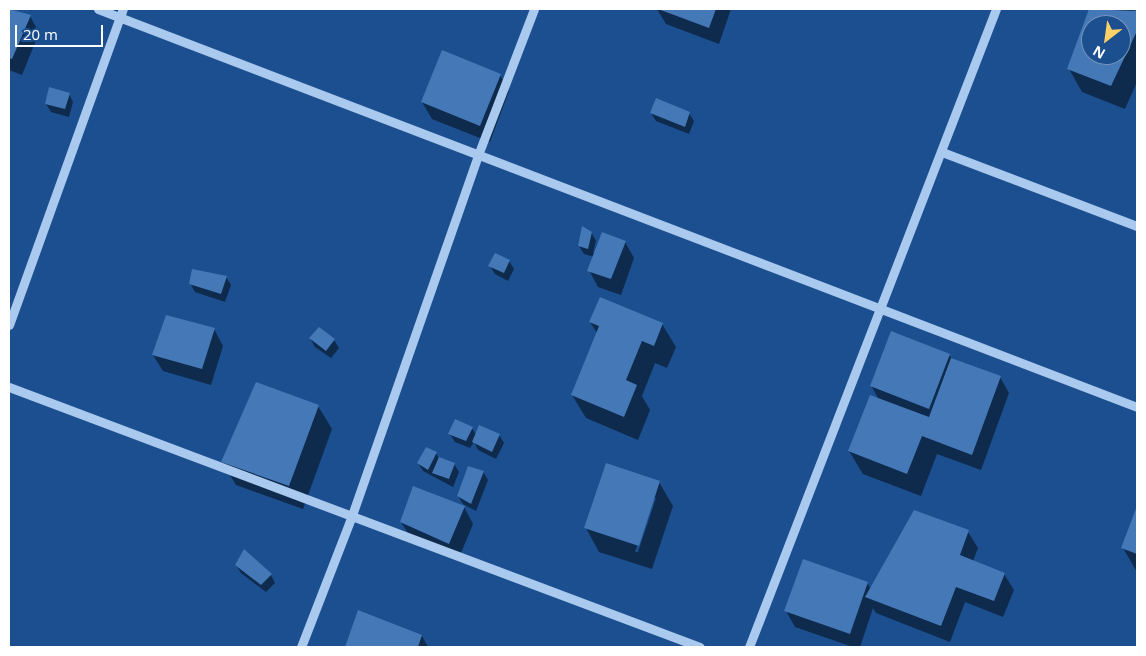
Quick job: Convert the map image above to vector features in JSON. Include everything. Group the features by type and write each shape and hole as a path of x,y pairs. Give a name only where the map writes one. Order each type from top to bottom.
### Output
{"street":[{"path":"98,9 121,13 478,154 1137,407"},
{"path":"301,647 351,518 478,154 534,9"},
{"path":"749,647 996,9"},
{"path":"9,325 121,13"},
{"path":"942,152 1137,226"},
{"path":"9,387 351,518 700,647"}],"building":[{"path":"9,9 31,15 12,59 9,58"},
{"path":"658,9 716,9 709,28"},
{"path":"1089,9 1137,11 1137,31 1131,44 1131,15 1087,15"},
{"path":"1081,31 1081,65 1121,65 1111,86 1067,69"},
{"path":"442,50 501,74 480,126 421,102"},
{"path":"49,87 70,93 65,109 45,104"},
{"path":"656,98 690,112 685,127 650,113"},
{"path":"582,226 592,232 588,249 578,246"},
{"path":"602,232 626,241 611,279 587,271"},
{"path":"495,253 510,260 504,273 488,266"},
{"path":"192,269 227,276 221,294 189,284"},
{"path":"600,297 663,323 654,346 642,341 626,380 637,385 624,417 571,395 599,326 589,322"},
{"path":"166,315 215,328 202,369 152,355"},
{"path":"319,327 335,339 326,351 309,338"},
{"path":"891,331 950,354 929,409 870,386"},
{"path":"951,358 1001,376 972,455 922,436 907,474 848,451 870,395 929,417"},
{"path":"256,382 319,405 289,486 221,462"},
{"path":"455,419 473,427 466,441 448,434"},
{"path":"479,425 500,434 492,452 472,442"},
{"path":"426,447 437,452 428,470 417,463"},
{"path":"439,457 455,463 449,479 432,473"},
{"path":"606,463 660,481 639,546 584,528"},
{"path":"468,466 484,471 471,504 457,496"},
{"path":"413,486 465,506 449,544 400,522"},
{"path":"1137,506 1137,554 1121,548"},
{"path":"914,510 969,530 960,555 1005,573 994,601 956,587 941,626 865,597"},
{"path":"244,549 272,574 261,585 235,565"},
{"path":"803,559 868,582 850,634 784,611"},
{"path":"358,610 422,635 418,647 345,647"}]}
